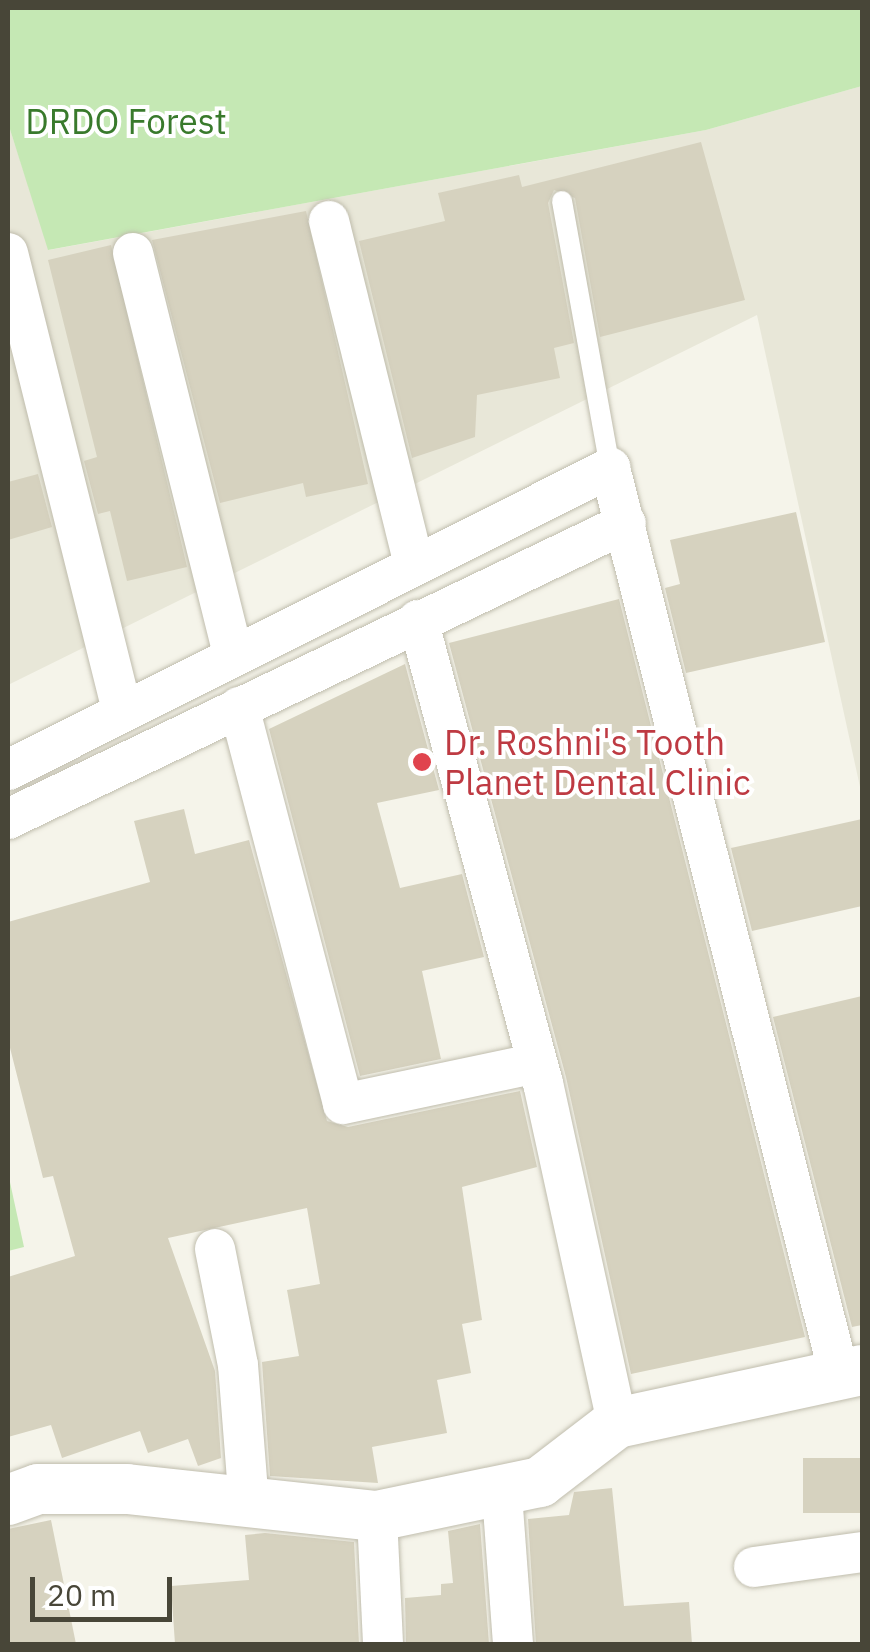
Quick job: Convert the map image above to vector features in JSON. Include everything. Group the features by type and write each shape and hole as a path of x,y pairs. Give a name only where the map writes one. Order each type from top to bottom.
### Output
{"street":[{"path":"329,221 413,560"},
{"path":"8,253 122,711"},
{"path":"133,253 232,654"},
{"path":"8,770 413,560 610,468 851,1372 617,1423 540,1482 502,1494 377,1516 249,1505 127,1488 38,1489 8,1500"},
{"path":"8,819 626,523"},
{"path":"418,620 537,1063 617,1423"},
{"path":"239,707 343,1104 537,1063"},
{"path":"215,1249 249,1505"},
{"path":"502,1494 513,1644"},
{"path":"377,1516 383,1644"},
{"path":"754,1567 862,1552"}],"lane":[{"path":"562,200 610,468"}],"shaded area":[{"path":"862,86 862,796 757,315 8,685 8,123 49,250 706,130"}],"green space":[{"name":"DRDO Forest","path":"8,8 862,8 862,86 706,130 48,250 8,123"},
{"path":"8,1173 24,1247 8,1251"}],"building":[{"path":"701,142 745,300 600,337 575,198 554,190 548,203 574,343 554,348 560,378 477,395 475,437 412,458 359,241 445,221 438,193 519,175 522,187"},
{"path":"306,211 368,484 306,497 303,483 220,503 152,240"},
{"path":"111,245 187,567 127,581 110,511 98,514 84,461 97,457 48,260"},
{"path":"38,474 52,527 8,540 8,482"},
{"path":"796,512 825,642 686,673 665,588 680,584 670,540"},
{"path":"619,599 805,1337 631,1374 566,1077 449,643"},
{"path":"405,664 439,790 377,803 400,888 462,874 484,957 422,971 441,1059 360,1076 269,729"},
{"path":"184,809 195,854 249,840 327,1121 348,1127 520,1091 537,1167 462,1187 482,1320 462,1324 471,1373 437,1380 447,1433 372,1447 378,1483 270,1476 262,1362 299,1356 287,1290 320,1284 307,1208 168,1238 215,1371 221,1458 198,1466 188,1439 148,1453 140,1431 62,1458 51,1425 8,1437 8,1277 75,1256 53,1176 43,1178 8,1040 8,922 150,882 134,821"},
{"path":"862,819 862,906 752,931 731,848"},
{"path":"862,996 862,1325 852,1327 773,1017"},
{"path":"803,1458 862,1458 862,1513 803,1513"},
{"path":"612,1488 624,1606 689,1602 692,1644 536,1644 528,1519 569,1515 574,1492"},
{"path":"51,1520 76,1644 8,1644 8,1529"},
{"path":"480,1524 489,1644 406,1644 405,1598 441,1595 441,1584 453,1583 448,1531"},
{"path":"265,1533 354,1542 359,1644 175,1644 171,1586 249,1580 245,1535"}],"place":[{"name":"Dr. Roshni's Tooth Planet Dental Clinic","path":"422,762"}]}
